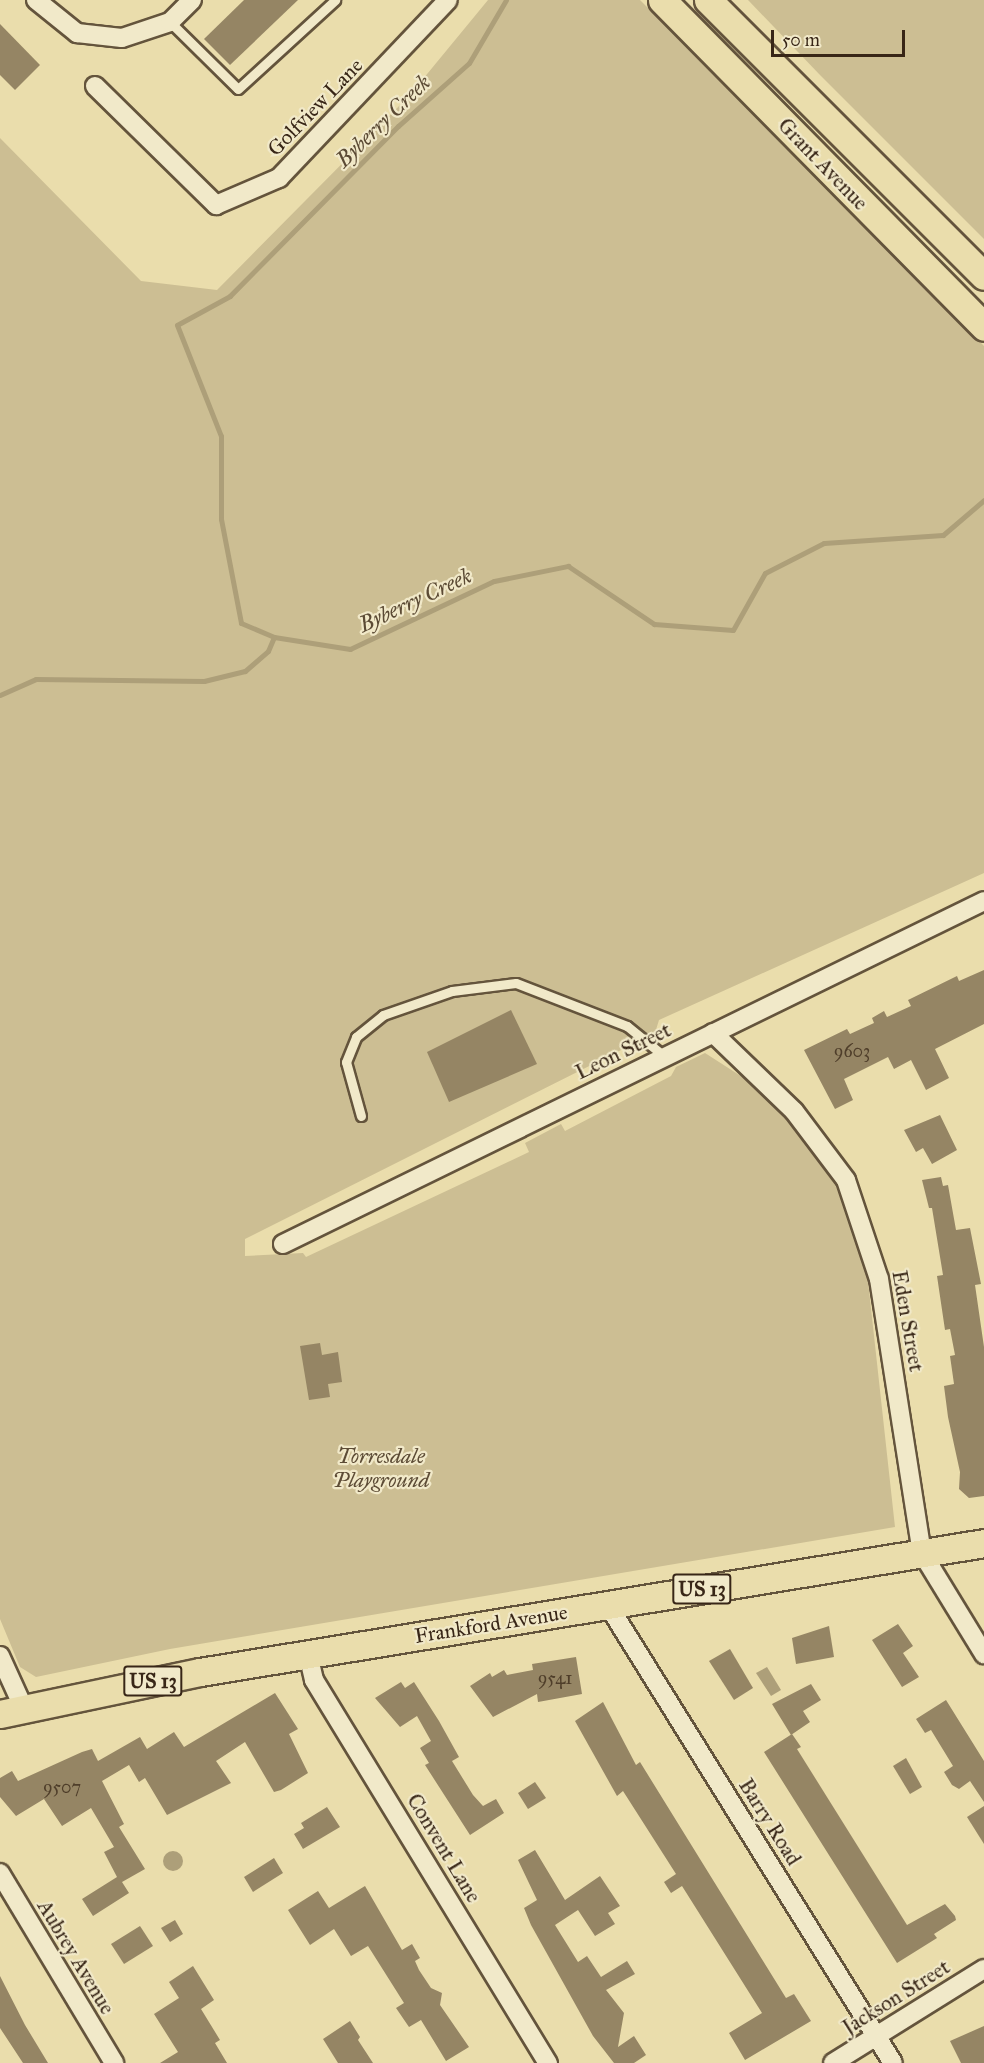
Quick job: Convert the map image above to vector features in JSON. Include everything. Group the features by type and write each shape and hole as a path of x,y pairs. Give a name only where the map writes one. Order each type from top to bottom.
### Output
{"main road":[{"name":"Grant Avenue","path":"662,0 984,327"},
{"name":"Grant Avenue","path":"708,0 984,276"},
{"name":"Frankford Avenue","path":"12,1711 308,1654 984,1543"}],"street":[{"path":"45,3 77,33 130,36 170,22 192,0"},
{"name":"Golfview Lane","path":"95,86 216,205 279,177 448,0"},
{"name":"Leon Street","path":"284,1244 663,1055 714,1033 984,901"},
{"name":"Eden Street","path":"714,1033 824,1145 862,1219 879,1279 922,1553 984,1654"},
{"name":"Barry Road","path":"608,1605 893,2063"},
{"name":"Convent Lane","path":"308,1654 315,1680 548,2063"},
{"path":"0,1656 12,1711"},
{"name":"Aubrey Avenue","path":"0,1874 114,2063"},
{"name":"Jackson Street","path":"833,2063 984,1969"}],"lane":[{"path":"170,22 238,89 335,0"},
{"path":"361,1116 346,1062 356,1037 383,1015 452,991 516,983 627,1026 663,1055"}],"green space":[{"name":"Torresdale Playground","path":"488,0 640,0 984,346 984,873 659,1020 655,1033 245,1239 245,1256 303,1253 306,1257 529,1152 525,1143 561,1124 565,1131 671,1076 676,1067 705,1053 747,1080 806,1137 838,1190 857,1234 867,1272 895,1527 170,1649 36,1677 20,1667 0,1619 0,138 141,281 217,290 409,96"},
{"path":"748,0 984,0 984,239 820,75"}],"shaded area":[{"path":"767,1667 781,1690 771,1696 756,1673"},
{"path":"173,1851 180,1854 183,1861 180,1868 173,1871 166,1868 163,1861 166,1854"}],"building":[{"path":"244,0 298,0 230,65 204,39"},
{"path":"0,24 40,65 15,90 0,75"},
{"path":"984,970 984,1024 935,1049 949,1078 926,1090 911,1060 894,1069 888,1057 844,1079 853,1100 835,1109 804,1050 847,1029 850,1034 874,1023 872,1018 884,1011 887,1017 911,1006 908,1000 957,976 959,981"},
{"path":"511,1010 537,1064 449,1102 427,1052"},
{"path":"940,1115 957,1150 932,1164 923,1148 916,1152 904,1130"},
{"path":"941,1177 943,1186 948,1185 956,1230 970,1228 981,1284 975,1285 984,1347 984,1496 969,1498 959,1489 960,1472 948,1417 944,1386 954,1384 950,1356 955,1355 950,1329 945,1330 937,1276 943,1275 932,1208 929,1208 922,1180"},
{"path":"320,1343 322,1355 338,1352 342,1382 328,1384 330,1397 309,1400 300,1346"},
{"path":"898,1624 913,1646 903,1653 919,1677 902,1687 872,1640"},
{"path":"829,1626 834,1657 796,1664 792,1638"},
{"path":"730,1649 753,1688 734,1700 709,1661"},
{"path":"576,1657 582,1694 538,1702 537,1694 493,1717 470,1686 490,1673 492,1677 504,1670 507,1675 533,1670 532,1664"},
{"path":"401,1682 405,1688 414,1682 439,1721 459,1757 452,1761 473,1795 483,1806 496,1799 504,1813 470,1835 425,1765 429,1763 420,1748 431,1741 417,1716 400,1727 375,1698"},
{"path":"811,1684 821,1700 803,1711 810,1722 791,1735 772,1704"},
{"path":"275,1693 298,1729 289,1734 308,1773 281,1790 274,1792 245,1742 216,1761 231,1783 167,1815 145,1778 139,1782 129,1765 102,1781 124,1824 119,1827 145,1869 122,1882 129,1893 93,1916 82,1899 117,1877 104,1852 114,1847 91,1808 62,1826 44,1799 16,1816 0,1797 0,1778 12,1771 18,1781 82,1752 92,1749 98,1761 140,1737 147,1749 174,1732 184,1747"},
{"path":"946,1700 984,1761 984,1802 970,1781 959,1789 952,1785 944,1772 953,1766 931,1730 925,1733 916,1719"},
{"path":"603,1702 636,1765 640,1762 786,1998 794,1994 811,2021 745,2060 729,2033 762,2013 682,1886 671,1893 664,1882 676,1874 623,1791 617,1796 575,1721"},
{"path":"792,1734 801,1747 797,1749 907,1925 945,1904 955,1916 956,1920 934,1934 937,1938 897,1963 764,1752"},
{"path":"906,1758 922,1787 910,1794 893,1766"},
{"path":"535,1782 546,1798 528,1809 518,1793"},
{"path":"984,1806 984,1844 967,1817"},
{"path":"327,1807 340,1827 303,1849 294,1834 304,1828 301,1823"},
{"path":"535,1850 565,1900 600,1876 620,1906 608,1913 615,1924 595,1936 578,1910 555,1925 578,1962 587,1956 601,1977 627,1961 635,1974 606,1990 624,2013 618,2047 634,2036 646,2055 634,2063 614,2063 593,2036 531,1925 524,1908 537,1900 518,1860"},
{"path":"274,1858 283,1873 253,1892 244,1877"},
{"path":"365,1886 402,1950 412,1944 420,1958 415,1961 419,1970 431,1988 442,1993 440,2005 469,2047 446,2061 421,2020 409,2027 396,2008 404,2003 368,1946 351,1956 334,1929 310,1945 288,1910 318,1891 329,1908"},
{"path":"175,1920 183,1934 170,1942 161,1928"},
{"path":"140,1926 153,1946 124,1964 111,1944"},
{"path":"193,1966 214,2000 201,2009 220,2040 215,2043 227,2063 160,2063 178,2052 154,2014 179,1998 169,1982"},
{"path":"0,1976 48,2063 23,2063 0,2028"},
{"path":"350,2021 360,2037 358,2040 373,2063 338,2063 323,2039"},
{"path":"984,2026 984,2063 961,2063 950,2041"}],"waterway":[{"name":"Byberry Creek","path":"506,0 469,63 398,126 230,296 177,325 221,436 221,519 241,623 274,637 350,649 494,581 568,566 654,624 733,630 765,573 824,543 943,535 984,500"},
{"path":"0,695 36,679 204,681 245,671 268,651 274,637"}]}
